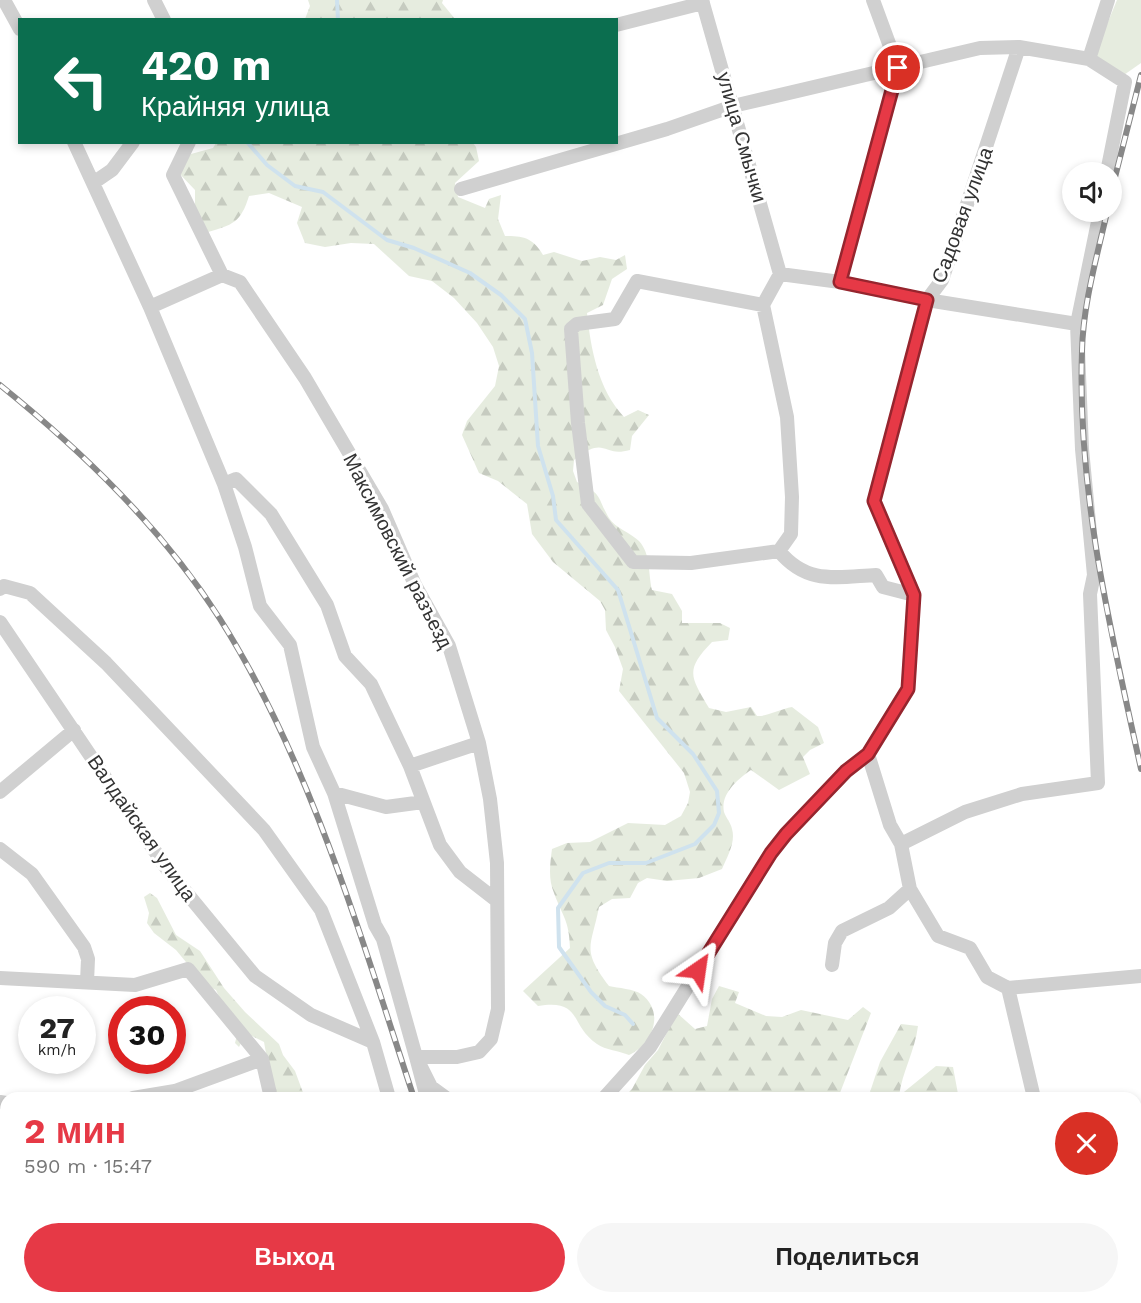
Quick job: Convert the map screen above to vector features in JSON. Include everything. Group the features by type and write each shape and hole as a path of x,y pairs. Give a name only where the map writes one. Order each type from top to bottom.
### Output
{"street":[{"path":"4,0 18,26"},
{"path":"154,0 163,18"},
{"path":"840,282 898,68 873,0"},
{"path":"1089,59 1108,0"},
{"path":"618,24 703,1"},
{"name":"улица Смычки","path":"703,1 780,274"},
{"path":"618,143 734,106 980,48 1019,47 1089,59 1125,82 1109,162"},
{"name":"Садовая улица","path":"609,1092 650,1047 786,834 846,771 868,754 908,689 914,595 874,501 927,300 942,280 1019,47"},
{"path":"75,144 150,307 224,484 245,547 260,606 290,645 313,747 334,793 375,925 383,939 426,1092"},
{"path":"93,183 112,170 132,144"},
{"path":"150,307 222,275 173,175 188,144"},
{"path":"461,189 616,144"},
{"path":"901,844 965,812 1022,794 1098,783 1090,594 1094,575 1082,449 1077,324 1098,222"},
{"path":"763,305 637,281 615,319 577,324 571,329 578,423 588,504 633,562 671,565 779,551 791,534 792,496 787,417 763,305 780,274 840,282 927,300 1077,324"},
{"name":"Максимовский разъезд","path":"222,275 240,282 305,378 382,509 415,585 449,646 479,743 490,799 497,863 498,1009 491,1039 479,1052 457,1057 416,1057"},
{"path":"224,484 236,479 271,514 327,605 345,656 371,684 410,766 440,845 460,872 496,900"},
{"path":"779,551 793,567 823,578 876,575 883,587 914,595"},
{"path":"0,589 4,586 30,593 106,663 264,830 321,910 373,1042 387,1092"},
{"name":"Валдайская улица","path":"0,622 167,869 255,976 311,1015 373,1042"},
{"path":"0,792 74,730"},
{"path":"410,766 479,743"},
{"path":"868,754 890,825 901,844 910,890 938,936 970,948 987,978 1008,988 1141,976"},
{"path":"334,793 386,807 423,802"},
{"path":"0,849 32,874 84,947 88,959 87,982"},
{"path":"832,965 836,943 842,930 889,908 910,890"},
{"path":"0,978 135,985 188,969 262,1059 270,1092"},
{"path":"1008,988 1033,1092"},
{"path":"416,1057 431,1087 438,1092"},
{"path":"169,1092 262,1059"}],"green space":[{"path":"308,0 443,0 442,3 454,18 305,18 310,6"},
{"path":"1117,0 1141,0 1141,63 1121,77 1094,56"},
{"path":"215,144 474,144 479,161 455,183 458,197 485,208 489,199 501,195 498,219 505,236 527,239 536,245 543,255 554,252 582,261 600,257 616,260 625,255 627,269 612,279 603,305 587,313 589,327 597,368 615,406 624,417 638,410 649,415 632,436 630,450 621,452 604,448 593,449 574,460 573,471 577,482 596,493 612,522 636,538 643,546 652,590 672,594 682,611 682,623 720,623 730,628 728,640 712,642 694,667 694,680 709,708 726,712 751,707 757,716 761,716 792,707 818,727 824,743 810,750 803,757 810,774 779,790 751,770 731,788 723,805 733,839 722,869 699,878 667,881 647,878 638,883 630,898 612,899 599,907 590,948 594,964 609,986 638,992 649,1001 653,1010 653,1027 649,1036 644,1044 629,1055 597,1044 588,1037 569,1010 562,1006 538,1006 523,991 570,948 567,924 551,882 552,849 567,843 590,842 628,823 665,825 681,816 688,803 690,792 684,773 619,691 623,669 606,630 605,610 600,601 553,562 532,534 527,504 498,481 479,473 462,435 467,421 495,386 499,366 493,347 477,323 454,298 432,281 409,276 374,244 351,243 325,247 305,243 297,223 302,207 269,193 249,196 243,212 235,221 208,232 195,206 195,190 176,170 191,154 213,148"},
{"path":"150,893 157,898 176,935 200,951 224,988 245,1012 279,1044 283,1055 295,1071 303,1092 273,1092 264,1042 246,1033 239,1047 235,1043 237,1035 216,990 205,985 176,950 154,933 147,923 149,913 144,897"},
{"path":"719,986 739,992 735,1003 766,1016 782,1017 801,1010 848,1020 863,1007 871,1013 840,1092 629,1092 645,1065 658,1050 677,1013 695,1029 707,1026 712,999"},
{"path":"901,1024 918,1026 900,1092 870,1092 880,1062"},
{"path":"936,1066 953,1067 958,1092 904,1092"}],"waterway":[{"path":"337,0 338,18"},
{"path":"249,144 267,165 295,186 323,192 387,240 414,248 470,273 501,295 525,319 532,353 538,446 553,496 556,520 618,590 657,718 693,754 717,791 719,813 714,825 695,844 646,863 609,863 583,873 558,908 559,947 591,992 605,1006 625,1015 633,1024"}],"railway":[{"path":"1119,162 1141,75"},
{"path":"1105,222 1091,281 1083,333 1082,404 1085,457 1098,562 1141,769"},
{"path":"0,385 91,464 119,493 173,553 220,619 252,674 307,792 353,914 412,1092"}],"route":[{"path":"698,970 771,853 846,771 868,754 908,689 914,595 897,560 874,501 927,300 840,282 898,68"}]}
